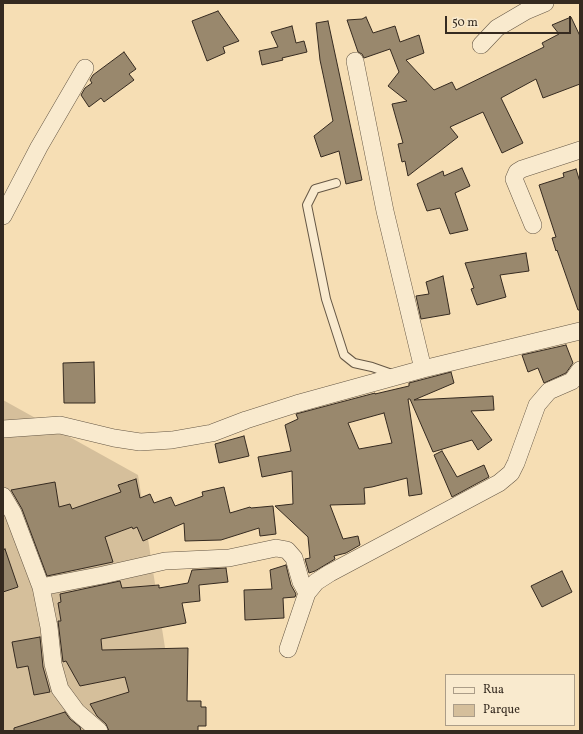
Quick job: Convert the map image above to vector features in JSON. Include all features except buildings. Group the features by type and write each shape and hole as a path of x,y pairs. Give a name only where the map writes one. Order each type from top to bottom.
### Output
{"street":[{"path":"481,45 497,28 526,11 545,3"},
{"path":"355,61 385,211 424,369"},
{"path":"3,216 39,147 85,68"},
{"path":"533,225 514,179 517,172 580,150"},
{"path":"3,429 60,424 114,438 140,442 172,440 212,433 296,404 396,376 580,330"},
{"path":"288,649 306,593 316,582 330,573 499,483 511,473 516,463 537,405 549,391 572,381 580,370"},
{"path":"3,496 13,513 41,587 49,627 54,664 60,689 77,712 98,731"},
{"path":"41,587 165,561 228,558 276,548 287,550 294,558 306,593"}],"lane":[{"path":"336,183 315,189 306,205 326,298 344,355 354,363 372,367 396,376"}],"green space":[{"path":"3,400 138,475 178,731 3,731"}]}
